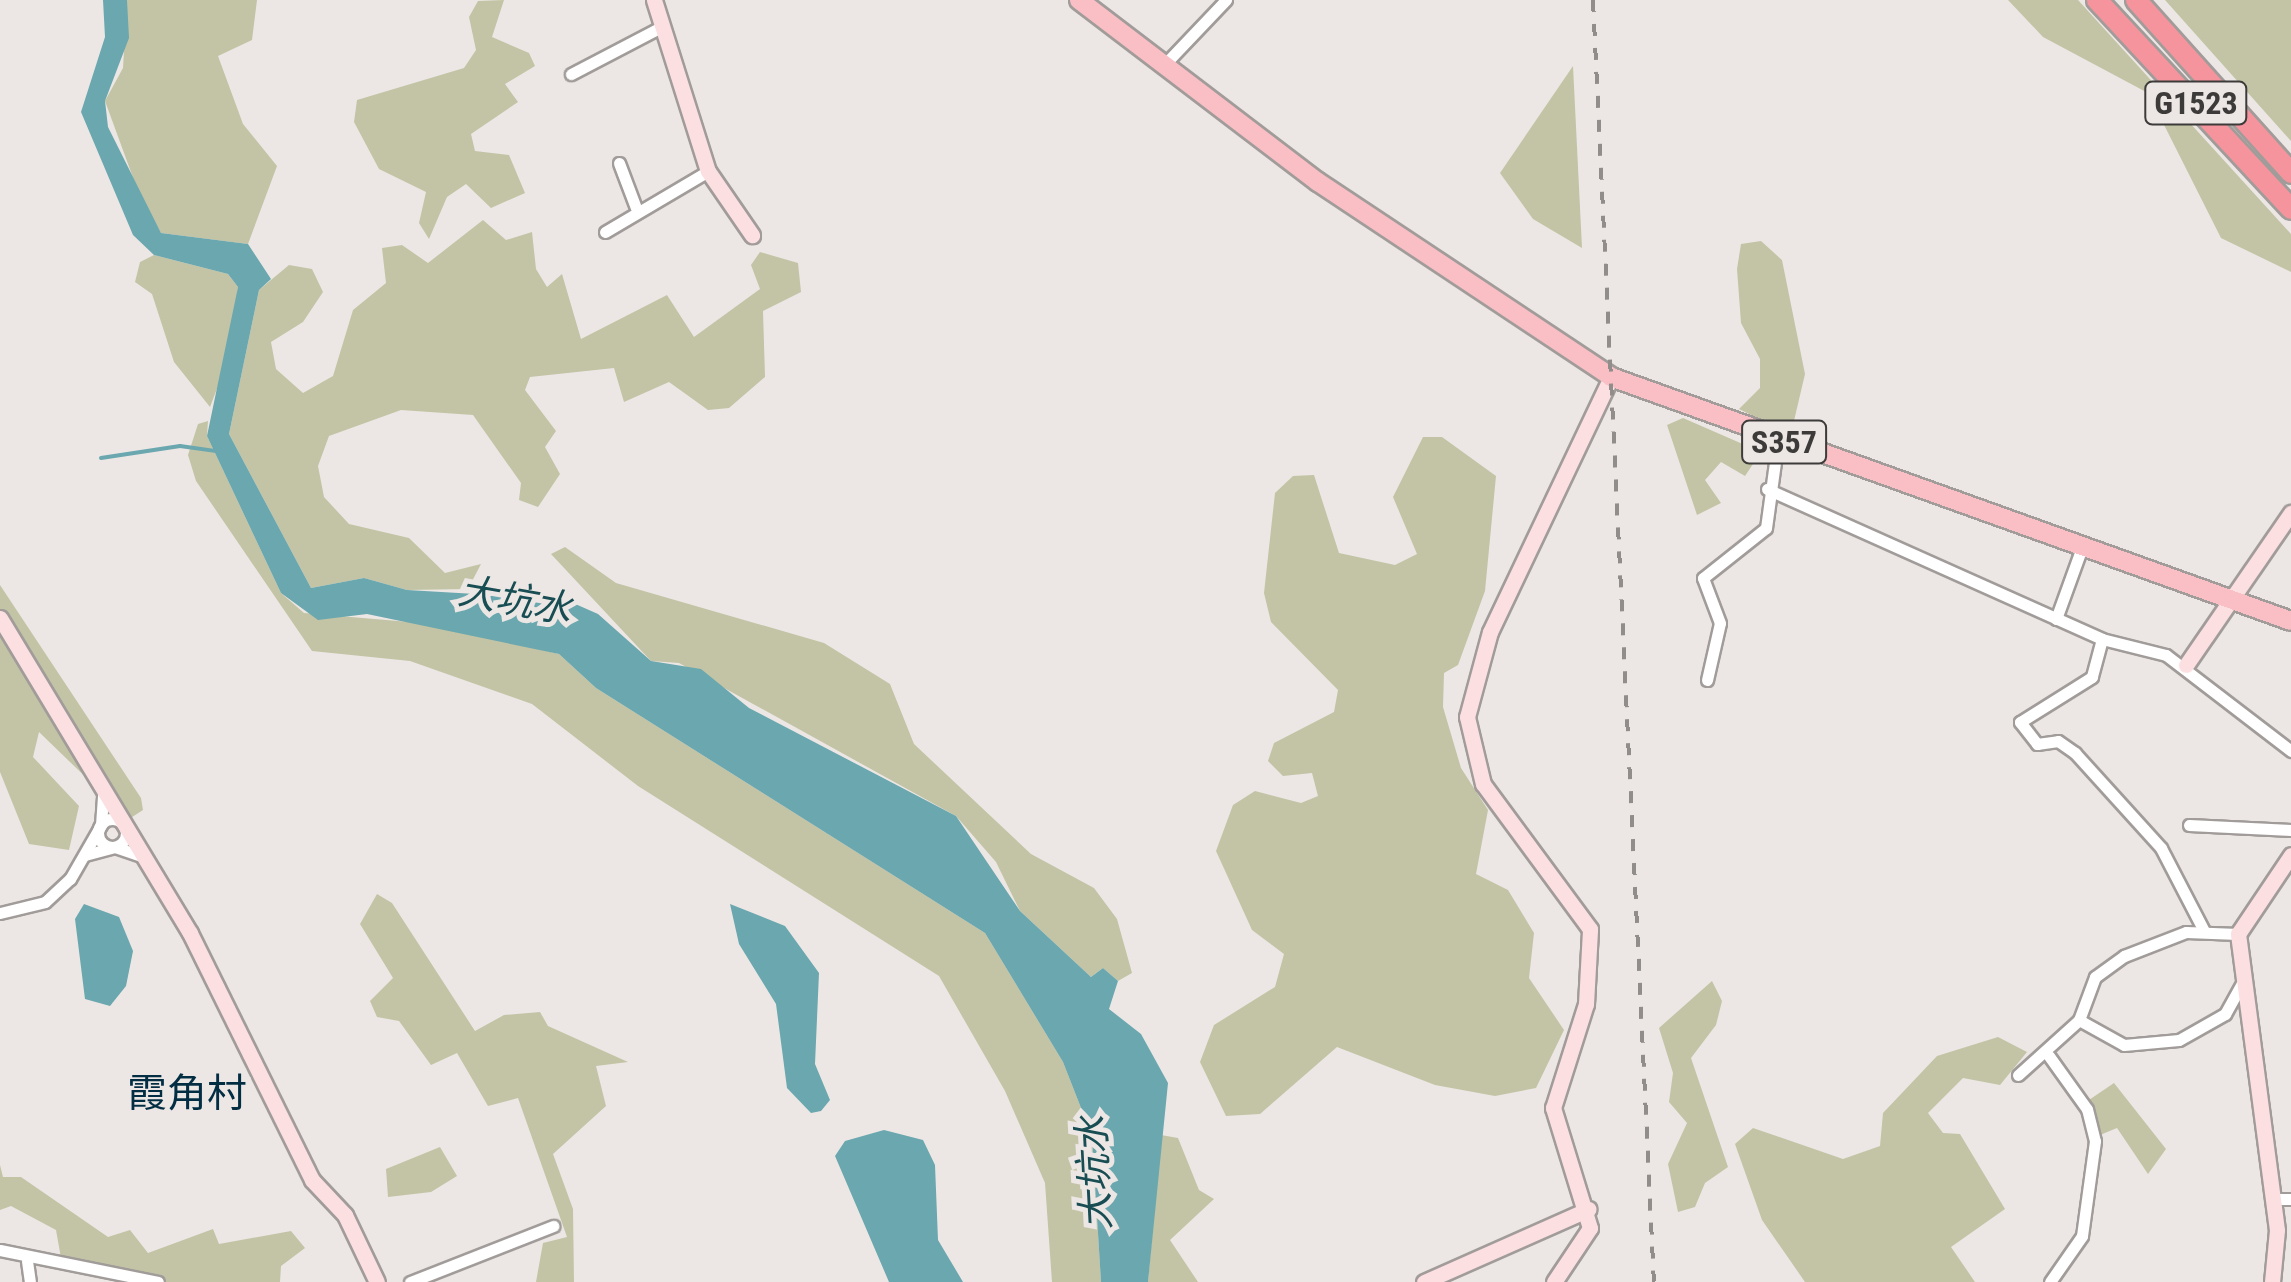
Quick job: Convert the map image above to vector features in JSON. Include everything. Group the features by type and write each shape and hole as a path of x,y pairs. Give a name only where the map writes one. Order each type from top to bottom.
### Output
{"highway":[{"name":"G1523","path":"2097,0 2291,209"},
{"name":"G1523","path":"2136,0 2291,172"}],"main road":[{"name":"S357","path":"1078,0 1334,193 1611,377 2081,550 2291,621"}],"street":[{"path":"654,0 708,172 752,235"},
{"path":"1164,65 1226,0"},
{"path":"571,74 663,26"},
{"path":"619,162 636,208"},
{"path":"605,232 636,208 708,172"},
{"path":"1554,1282 1586,1243 1589,1209 1553,1108 1586,1004 1590,929 1483,784 1467,717 1490,632 1611,377"},
{"path":"1707,680 1720,623 1703,578 1766,528 1767,488 1778,440"},
{"path":"1767,488 2102,639 2186,666 2291,750"},
{"path":"2186,666 2235,602 2291,512"},
{"path":"2056,618 2081,550"},
{"path":"0,618 144,857 312,1180 345,1215 377,1282"},
{"path":"2102,639 2092,676 2020,722 2037,744 2058,741 2076,753 2161,848 2204,931"},
{"path":"0,649 17,644"},
{"path":"102,789 100,841 144,857"},
{"path":"100,825 124,825"},
{"path":"0,913 45,902 84,856 100,825"},
{"path":"115,847 124,825"},
{"path":"2189,825 2291,830"},
{"path":"84,856 115,847"},
{"path":"2272,1282 2282,1199 2238,934 2291,855"},
{"path":"2018,1075 2049,1056 2079,1020 2085,994 2107,967 2204,931 2238,934"},
{"path":"2079,1020 2124,1046 2160,1046 2225,1014 2245,977"},
{"path":"2049,1056 2086,1109 2095,1141 2082,1236 2050,1282"},
{"path":"1424,1282 1589,1209"},
{"path":"410,1282 553,1226"},
{"path":"0,1250 86,1277 158,1282"},
{"path":"26,1261 30,1282"}],"green space":[{"path":"127,0 257,0 252,40 218,56 243,124 277,166 248,244 161,233 139,194 105,101 123,68"},
{"path":"504,0 492,37 529,53 535,66 505,84 518,102 471,134 475,151 509,155 525,193 491,208 466,184 447,197 429,239 419,223 426,192 379,169 354,122 357,100 464,68 476,50 469,17 478,1"},
{"path":"2008,0 2078,0 2291,234 2291,272 2221,238 2148,93 2043,37"},
{"path":"2165,0 2291,0 2291,141"},
{"path":"1573,66 1582,248 1533,219 1500,173"},
{"path":"483,220 506,240 532,232 536,269 547,287 562,274 581,339 667,295 694,337 760,289 751,265 760,252 798,263 801,292 763,311 765,377 729,408 708,410 669,382 624,402 614,368 530,377 525,390 556,431 545,447 560,474 538,507 519,500 521,483 473,415 401,410 329,436 318,466 324,497 349,524 409,538 445,573 481,564 468,589 407,590 364,578 311,588 229,434 259,290 289,265 312,269 323,292 303,322 271,342 276,369 303,393 333,376 353,310 386,283 382,248 402,245 428,263"},
{"path":"1761,241 1782,260 1805,374 1793,425 1783,431 1739,409 1760,388 1760,359 1741,323 1737,269 1741,244"},
{"path":"154,255 228,274 238,287 229,357 210,407 174,362 152,294 135,282 140,262"},
{"path":"1683,418 1761,452 1745,476 1721,462 1705,480 1721,503 1697,515 1667,425"},
{"path":"208,421 207,436 281,593 304,613 433,624 559,654 596,688 985,933 1063,1062 1092,1136 1101,1282 1052,1282 1045,1183 1005,1091 939,976 638,786 532,704 410,661 312,651 196,481 188,455 198,424"},
{"path":"1423,437 1442,437 1496,476 1485,591 1458,665 1444,673 1443,707 1461,768 1488,810 1476,874 1508,890 1534,933 1529,978 1564,1030 1536,1088 1495,1096 1435,1085 1337,1047 1260,1114 1226,1116 1200,1062 1214,1025 1275,987 1284,954 1252,930 1216,851 1233,805 1255,791 1301,803 1318,796 1312,773 1283,776 1268,761 1274,743 1334,712 1338,690 1271,622 1264,593 1275,493 1293,476 1314,475 1339,553 1395,565 1417,554 1393,497"},
{"path":"565,547 616,583 824,643 890,684 914,744 1031,854 1094,888 1117,919 1132,973 1118,981 1103,968 1091,977 1020,911 996,862 956,816 679,663 651,661 551,554"},
{"path":"0,585 141,798 143,810 129,819 39,732 33,757 79,806 69,850 29,844 0,772"},
{"path":"377,894 392,903 475,1031 504,1015 540,1012 548,1026 628,1062 596,1066 606,1106 553,1154 573,1209 574,1282 536,1282 543,1243 567,1237 518,1098 488,1106 457,1053 431,1065 399,1021 377,1017 370,1001 393,978 360,924"},
{"path":"1712,981 1722,1001 1716,1025 1691,1058 1728,1167 1705,1183 1695,1207 1678,1212 1668,1164 1687,1123 1669,1102 1673,1073 1659,1028"},
{"path":"1998,1037 2027,1052 2000,1085 1963,1078 1928,1113 1943,1133 1960,1134 2005,1209 1951,1247 1975,1282 1805,1282 1762,1220 1735,1144 1753,1128 1843,1159 1880,1146 1883,1113 1937,1056"},
{"path":"2114,1083 2166,1149 2148,1174 2117,1128 2100,1135 2086,1102"},
{"path":"1161,1135 1178,1138 1199,1190 1214,1199 1170,1240 1198,1282 1148,1282"},
{"path":"440,1147 457,1176 431,1192 388,1197 386,1169"},
{"path":"0,1165 3,1177 21,1177 108,1237 130,1230 148,1253 213,1229 219,1244 291,1231 305,1248 281,1266 280,1282 166,1282 61,1258 56,1230 11,1206 0,1210"}],"water":[{"name":"大坑水","path":"103,0 127,0 129,38 105,101 108,127 161,233 248,244 271,279 259,290 229,434 311,588 364,578 407,590 564,599 598,614 651,661 701,669 749,708 956,816 1020,911 1091,977 1103,968 1118,981 1109,1009 1141,1034 1168,1083 1148,1282 1101,1282 1092,1136 1063,1062 985,933 596,688 559,654 367,614 318,620 281,593 207,436 238,287 228,274 154,255 133,235 81,112 105,37"},
{"path":"84,904 119,917 133,951 126,986 110,1006 85,999 75,919"},
{"path":"730,904 785,926 819,973 815,1064 830,1100 821,1111 811,1113 787,1088 776,1004 739,944"},
{"path":"884,1130 923,1140 935,1165 938,1240 963,1282 889,1282 835,1156 845,1141"}],"waterway":[{"path":"101,458 180,446 215,451"}],"railway":[{"path":"1593,0 1654,1282"}],"district":[{"name":"霞角村","path":"187,1094"}]}
